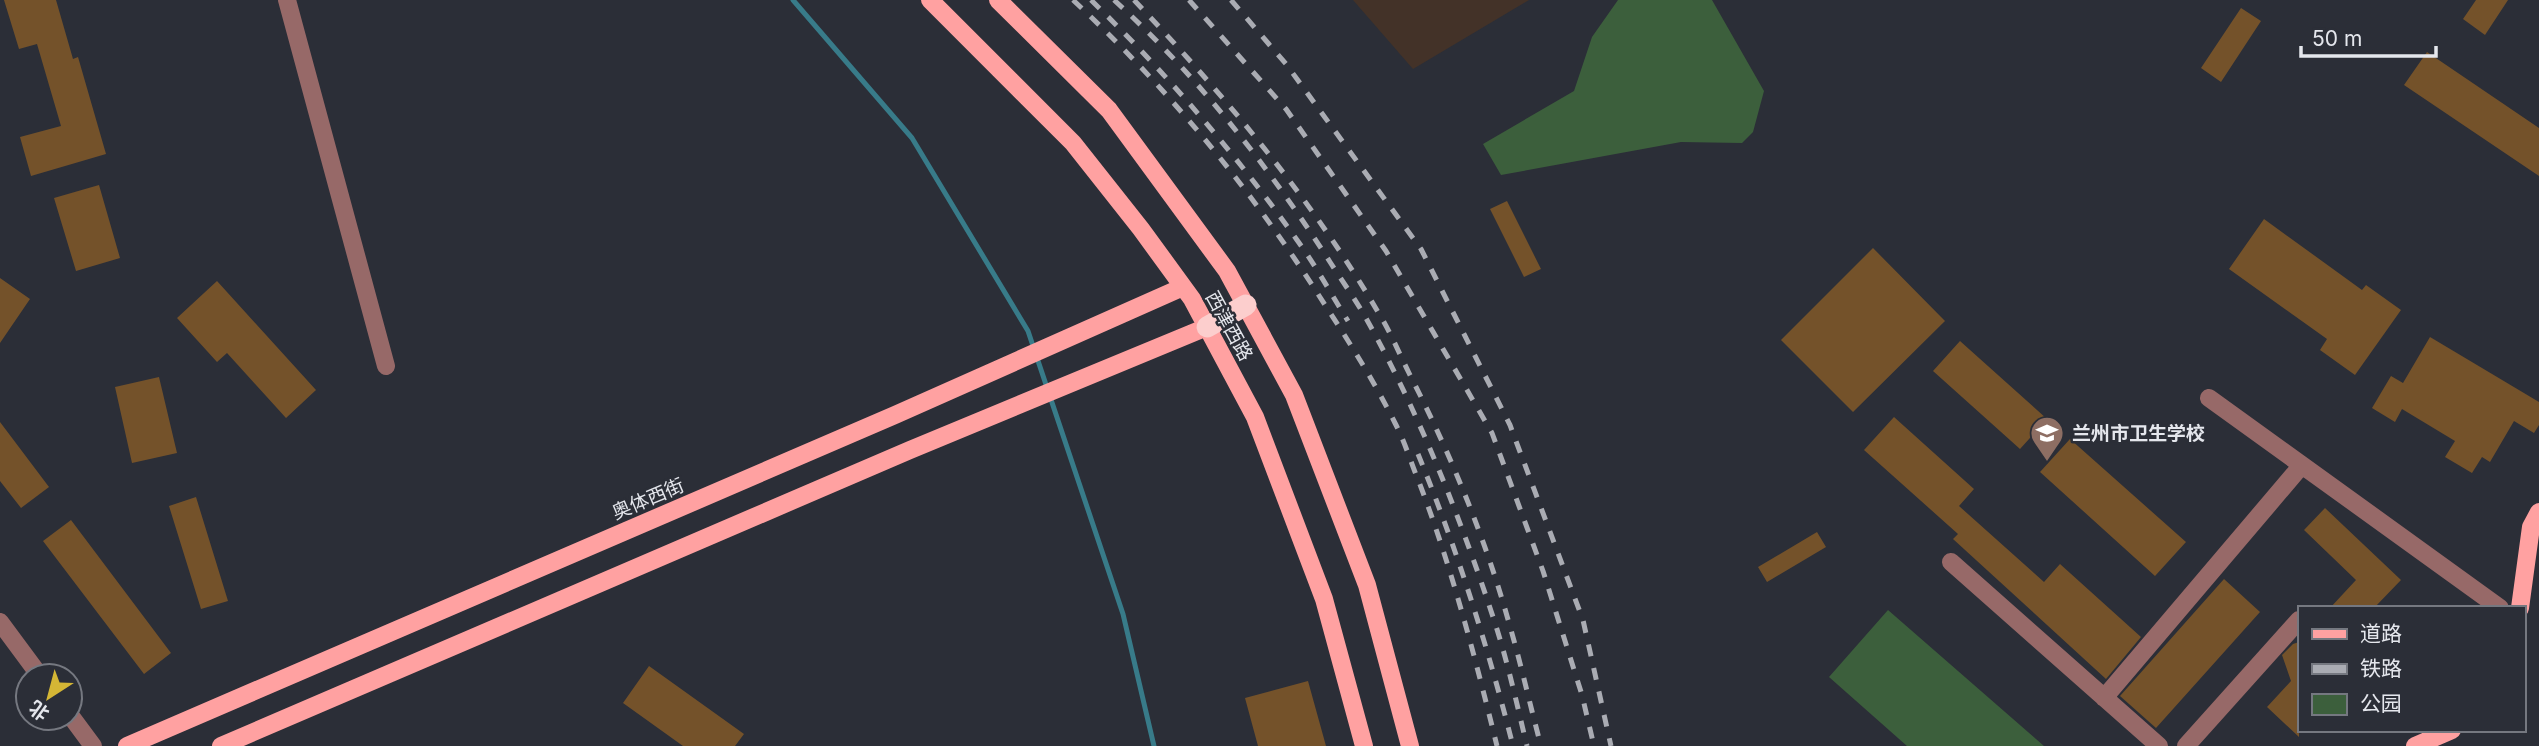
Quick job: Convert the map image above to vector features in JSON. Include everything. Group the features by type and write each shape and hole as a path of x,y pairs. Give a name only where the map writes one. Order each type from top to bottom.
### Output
{"highway":[{"path":"1207,327 1246,305"}],"main road":[{"name":"西津西路","path":"930,0 1073,143 1184,287 1255,417 1324,599 1364,746"},
{"name":"西津西路","path":"998,0 1110,110 1227,271 1246,305 1294,395 1367,585 1410,746"},
{"name":"奥体西街","path":"127,746 895,415 1184,287"},
{"path":"221,746 910,450 1207,327"},
{"path":"2521,606 2533,566 2531,527 2539,512"},
{"path":"2415,746 2447,732"}],"street":[{"path":"287,0 386,366"},
{"path":"2209,398 2497,606"},
{"path":"2105,698 2302,465"},
{"path":"1951,562 2159,746"},
{"path":"2186,746 2298,621"},
{"path":"0,622 30,662"}],"shaded area":[{"path":"1353,0 1529,0 1413,69"}],"green space":[{"path":"1618,0 1712,0 1764,91 1753,132 1742,143 1681,142 1501,175 1483,144 1574,91 1592,37"},
{"path":"1888,610 2044,746 1907,746 1829,677"}],"building":[{"path":"4,0 56,0 73,59 78,57 106,154 31,176 20,137 61,126 37,44 19,49"},
{"path":"2476,0 2508,0 2485,35 2463,19"},
{"path":"2241,8 2261,21 2221,82 2201,68"},
{"path":"2427,52 2539,128 2539,176 2404,85"},
{"path":"99,185 120,258 76,271 54,198"},
{"path":"1507,201 1541,269 1524,277 1490,209"},
{"path":"2264,219 2362,290 2366,285 2401,310 2355,375 2320,350 2327,339 2229,269"},
{"path":"1873,248 1945,321 1853,412 1781,340"},
{"path":"0,278 30,299 0,343"},
{"path":"217,281 316,390 286,418 227,353 217,362 177,318"},
{"path":"2430,337 2539,402 2539,425 2534,433 2514,421 2490,462 2482,457 2472,473 2445,457 2455,441 2402,409 2395,422 2372,408 2391,376 2403,383"},
{"path":"1960,341 2047,419 2020,449 1933,371"},
{"path":"159,377 177,453 132,463 115,387"},
{"path":"1894,417 1974,489 1959,506 2044,582 2060,564 2141,637 2106,679 1953,539 1958,534 1864,450"},
{"path":"0,422 49,487 21,508 0,481"},
{"path":"2070,439 2186,542 2155,576 2040,472"},
{"path":"196,497 228,601 201,609 169,506"},
{"path":"2325,508 2401,580 2376,606 2332,606 2356,580 2304,530"},
{"path":"71,520 171,653 144,674 43,541"},
{"path":"1817,532 1826,547 1767,582 1758,567"},
{"path":"2224,579 2260,612 2156,728 2120,696"},
{"path":"2298,642 2299,737 2267,707 2291,681 2282,655"},
{"path":"649,666 744,734 735,746 683,746 623,703"},
{"path":"1308,681 1326,746 1258,746 1245,698"}],"waterway":[{"path":"793,0 912,138 1028,331 1123,614 1154,746"}],"railway":[{"path":"1073,0 1144,70 1240,183 1298,263 1379,393 1402,438 1431,514 1471,646 1497,746"},
{"path":"1091,0 1147,57 1250,177 1304,250 1348,321"},
{"path":"1114,0 1174,59 1257,157 1307,227 1367,320 1422,430 1468,545 1500,638 1527,746"},
{"path":"1134,0 1201,73 1265,149 1352,270 1386,327 1439,434 1478,527 1509,623 1541,746"},
{"path":"1189,0 1286,109 1386,251 1492,433 1543,571 1582,695 1594,746"},
{"path":"1231,0 1286,64 1421,249 1510,425 1583,620 1611,746"},
{"path":"1418,454 1471,598 1513,746"}],"place":[{"name":"兰州市卫生学校","path":"2047,463"}]}
